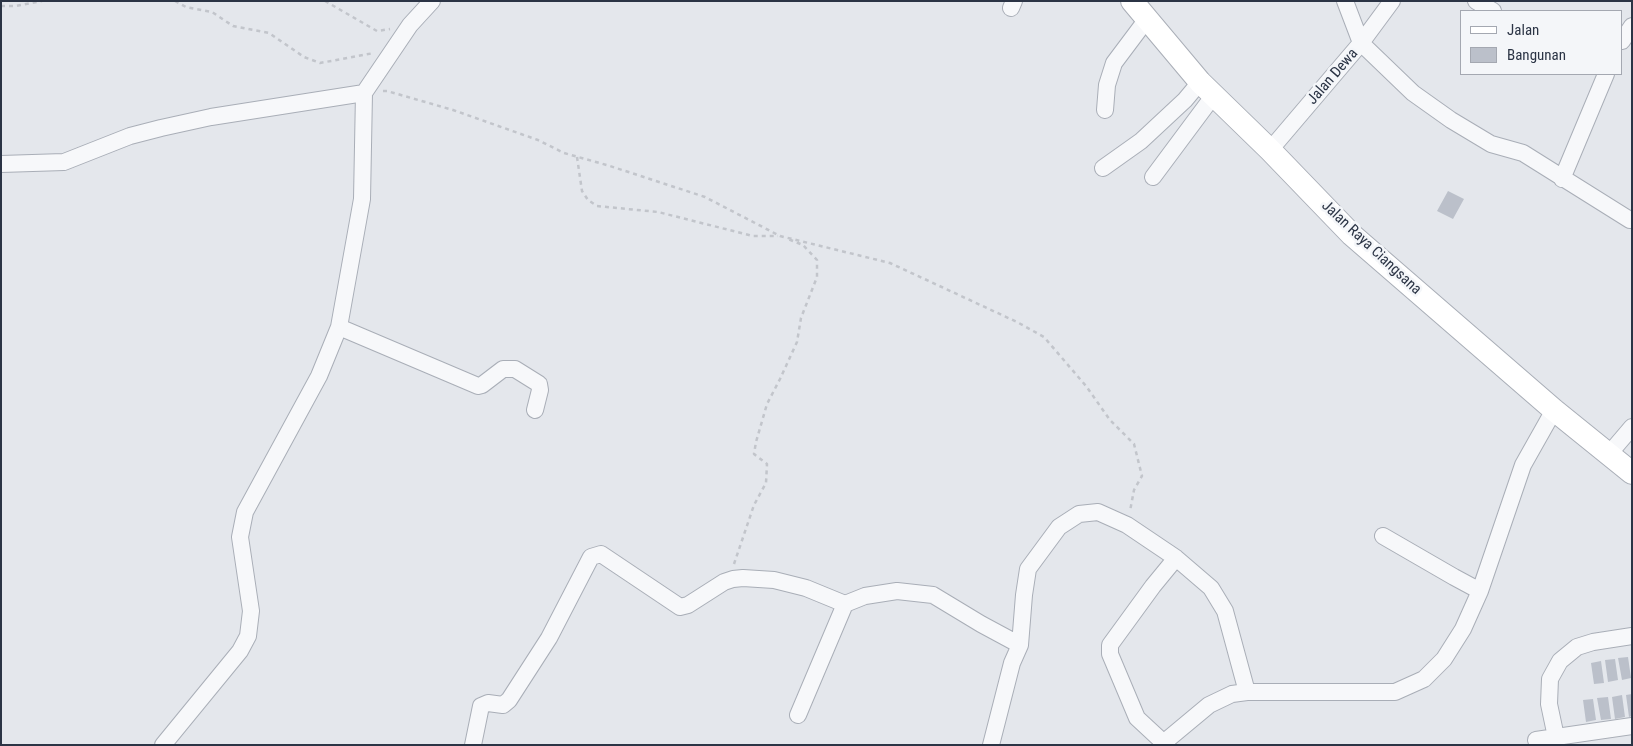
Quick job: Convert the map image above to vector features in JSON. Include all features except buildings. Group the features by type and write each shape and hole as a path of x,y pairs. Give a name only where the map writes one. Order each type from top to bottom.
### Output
{"main road":[{"name":"Jalan Raya Ciangsana","path":"1132,1 1207,88 1352,235 1554,410 1632,473"}],"street":[{"path":"163,745 240,651 248,636 251,611 240,537 245,512 320,376 339,327 362,199 364,93 410,25 432,1"},
{"path":"1345,1 1361,44 1413,93 1451,120 1491,144 1523,154 1630,220"},
{"name":"Jalan Dewa","path":"1270,150 1361,44 1392,1"},
{"path":"1476,1 1491,10"},
{"path":"1105,110 1107,85 1114,63 1147,19"},
{"path":"1623,40 1632,26"},
{"path":"1562,179 1606,75"},
{"path":"1103,168 1141,142 1185,100 1207,88"},
{"path":"1153,177 1207,88"},
{"path":"1,164 64,162 130,136 162,128 211,117 364,93"},
{"path":"339,327 478,386 504,369 515,369 538,384 540,390 534,410"},
{"path":"1176,558 1152,586 1110,645 1110,654 1137,718 1163,744 1209,705 1232,694 1247,692 1395,692 1424,679 1444,659 1464,629 1480,591 1523,465 1554,410"},
{"path":"1609,454 1632,427"},
{"path":"991,745 1012,663 1020,644 1028,569 1059,526 1079,514 1098,512 1128,525 1176,558 1211,588 1225,611 1247,692"},
{"path":"1382,536 1480,591"},
{"path":"474,745 481,706 488,703 503,705 509,700 549,638 591,557 602,554 680,607 688,606 728,581 744,578 774,580 806,588 845,604 865,596 897,591 933,595 981,624 1020,644"},
{"path":"798,715 845,604"},
{"path":"1556,736 1549,704 1550,679 1560,661 1577,646 1632,636"},
{"path":"1536,740 1632,726"}],"path":[{"path":"1,6 16,6 42,1"},
{"path":"175,1 186,7 212,12 233,26 269,33 304,57 320,63 376,53 382,61 376,74"},
{"path":"325,1 377,31 410,25"},
{"path":"364,93 387,91 453,110 538,140 564,153 705,197 780,236 802,245 816,260 817,277 801,318 797,342 767,404 754,454 767,464 766,483 754,505 728,581"},
{"path":"578,157 582,191 588,200 597,206 658,212 752,236 780,236 890,262 1044,337 1086,386 1110,420 1134,444 1142,476 1134,490 1128,525"}]}
